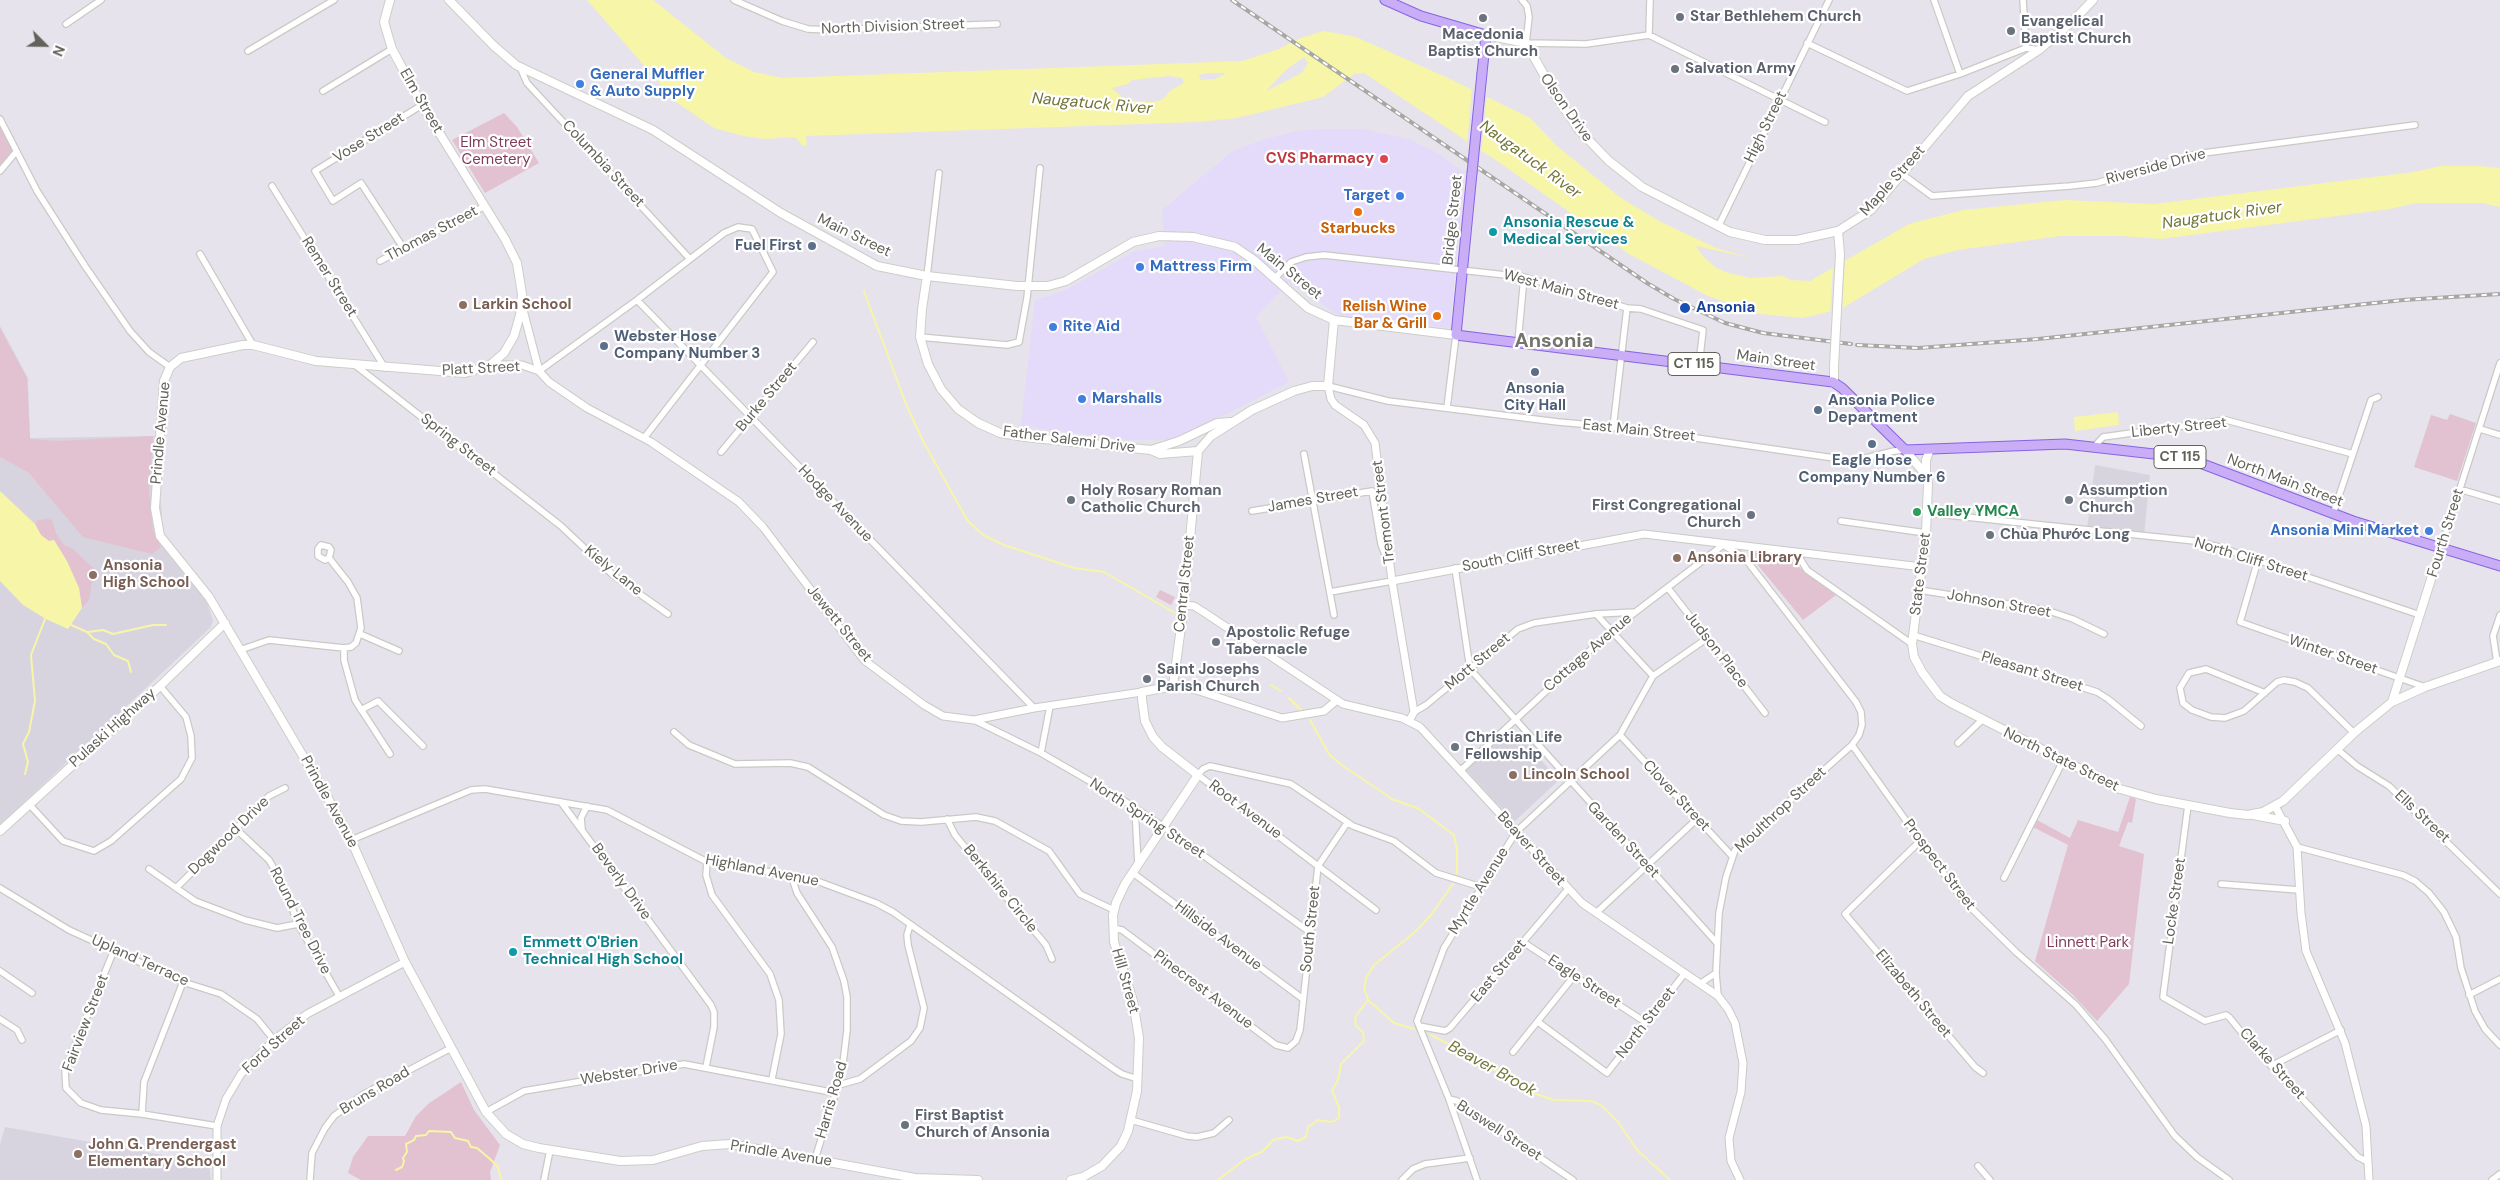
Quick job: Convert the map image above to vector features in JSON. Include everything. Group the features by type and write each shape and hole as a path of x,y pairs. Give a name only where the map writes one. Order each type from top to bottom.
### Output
{"main road":[{"name":"Elm Street","path":"390,0 384,22 392,49 422,105 485,206 517,263 521,280 522,306 514,336 504,353 490,365"},
{"name":"Main Street","path":"449,0 500,52 520,67 653,130 781,213 877,266 928,276 1027,287 1048,286 1066,281 1126,244 1159,236 1193,237 1228,245 1254,260 1308,308 1334,320 1834,383 1842,388 1905,450"},
{"path":"1385,0 1421,16 1486,35 1526,43"},
{"name":"Maple Street","path":"1838,231 1871,210 1968,96 2039,50 2072,22 2093,0"},
{"name":"Bridge Street","path":"1456,336 1486,35"},
{"name":"Olson Drive","path":"1526,43 1533,59 1569,117 1609,161 1642,187 1718,227"},
{"path":"1718,227 1747,237 1775,241 1821,236 1838,231 1840,254 1834,383"},
{"name":"Father Salemi Drive","path":"928,276 922,309 920,337 928,364 941,389 958,409 978,423 1000,433 1025,437 1151,450 1160,454 1198,451"},
{"path":"1328,386 1334,320"},
{"name":"Platt Street","path":"170,367 175,362 189,355 253,345 306,359 385,368 464,373 490,365"},
{"name":"Prindle Avenue","path":"170,367 166,375 163,395 156,490 157,528 166,545 208,597 351,840 405,962 486,1112 500,1129 514,1140 550,1150 633,1162 653,1160 702,1146 730,1144 816,1158 908,1178"},
{"name":"East Main Street","path":"1198,451 1207,440 1232,422 1294,391 1312,386 1328,386"},
{"name":"East Main Street","path":"1179,442 1217,423 1232,422"},
{"path":"1179,442 1198,451"},
{"name":"Father Salemi Drive","path":"1151,450 1179,442"},
{"name":"North Main Street","path":"1905,450 2065,444 2181,458 2200,463 2333,514 2500,566"},
{"name":"State Street","path":"1912,644 1928,513 1926,460 1930,449"},
{"path":"1905,450 1926,474"},
{"name":"Central Street","path":"1173,686 1184,605 1198,451"},
{"name":"Fourth Street","path":"2392,702 2441,548"},
{"name":"Pulaski Highway","path":"0,831 160,686 224,623"},
{"name":"North State Street","path":"1912,644 1912,651 1918,664 1940,696 1982,720 2120,789 2188,805 2248,815 2263,812 2275,806 2392,702 2425,687 2499,662"},
{"name":"Jewett Street","path":"1142,692 1173,686"},
{"name":"Root Avenue","path":"1142,692 1145,721 1153,737 1198,776"},
{"name":"Hill Street","path":"1071,1180 1092,1173 1110,1159 1125,1139 1131,1120 1138,1079 1137,1023 1131,996 1115,946 1114,910 1120,894 1135,869 1198,776"},
{"path":"2248,815 2285,822"},
{"path":"908,1178 978,1180"}],"street":[{"path":"66,24 101,0"},
{"path":"248,51 334,0"},
{"name":"North Division Street","path":"734,0 782,21 808,29 829,30 997,24"},
{"path":"1522,0 1527,6 1530,17 1526,43 1586,44 1649,35 1825,122"},
{"path":"1649,35 1650,0"},
{"name":"High Street","path":"1718,227 1829,0"},
{"path":"1934,0 1960,74"},
{"path":"2023,0 2026,48"},
{"path":"1807,43 1904,90 1914,90 2026,48 2039,50"},
{"path":"323,90 392,49"},
{"name":"Columbia Street","path":"520,67 526,82 690,259"},
{"name":"Vose Street","path":"404,249 361,183 333,200 315,170 422,105"},
{"name":"Prindle Avenue","path":"0,120 41,198 130,332 148,352 170,367"},
{"name":"Riverside Drive","path":"1902,174 1932,196 2070,186 2097,183 2166,161 2196,154 2415,125"},
{"path":"0,171 16,152"},
{"path":"920,337 1014,345 1019,342 1022,335 1040,168"},
{"path":"928,276 939,173"},
{"name":"Remer Street","path":"272,186 385,368"},
{"name":"Thomas Street","path":"380,261 485,206"},
{"name":"Platt Street","path":"490,365 522,365 539,371 733,228 743,226 752,229 773,272 700,365"},
{"path":"200,254 253,345"},
{"name":"West Main Street","path":"1274,279 1291,262 1306,256 1324,255 1524,277 1627,308 1641,309 1703,330 1699,365"},
{"path":"1518,342 1524,277"},
{"name":"Hodge Avenue","path":"637,300 1034,708"},
{"name":"Elm Street","path":"522,306 539,371"},
{"path":"1612,428 1627,308"},
{"name":"Bridge Street","path":"1447,408 1456,336"},
{"name":"Burke Street","path":"721,452 813,342"},
{"name":"Fourth Street","path":"2441,548 2500,363"},
{"name":"Spring Street","path":"355,364 561,526"},
{"path":"644,438 700,365"},
{"name":"Jewett Street","path":"539,371 549,382 587,408 644,438 725,491 752,514 864,660 924,705 943,716 974,720 1034,708 1142,692"},
{"name":"East Main Street","path":"1328,386 1388,401 1612,428 1619,427 1853,460 1905,450"},
{"name":"Tremont Street","path":"1328,386 1331,399 1335,405 1364,425 1375,443 1392,581 1414,712"},
{"path":"2333,514 2370,400 2378,397"},
{"name":"Liberty Street","path":"2094,446 2103,437 2226,420 2353,454"},
{"path":"2480,429 2500,435"},
{"path":"1304,454 1311,500 1334,615"},
{"path":"2459,489 2500,501"},
{"name":"James Street","path":"1252,511 1372,491 1381,544 1392,581"},
{"name":"North Cliff Street","path":"1928,513 2195,541 2258,560 2420,615"},
{"path":"1841,521 1926,533"},
{"name":"Kiely Lane","path":"561,526 613,575 668,614"},
{"name":"South Cliff Street","path":"1330,592 1628,535 1644,534 1922,568"},
{"path":"1723,545 1744,557 1856,702 1861,712 1862,725 1859,735 1852,745"},
{"name":"Cottage Avenue","path":"1460,771 1612,630 1723,545"},
{"path":"1796,552 1807,570 1912,644"},
{"path":"240,650 260,642 279,640 344,648 351,647 360,634 361,618 357,598 348,582 329,558"},
{"name":"Winter Street","path":"2258,560 2240,622 2425,687"},
{"path":"1455,568 1470,669"},
{"name":"Judson Place","path":"1668,588 1765,713"},
{"name":"Johnson Street","path":"1919,590 2046,610 2073,619 2104,634"},
{"name":"Beaver Street","path":"1184,605 1194,606 1337,700 1354,707 1409,720 1420,727 1568,889 1596,913 1718,996 1728,1009 1735,1023 1743,1064 1742,1092 1729,1138 1732,1161 1740,1180"},
{"name":"Mott Street","path":"1414,712 1426,705 1518,629 1534,623 1596,614 1635,612"},
{"path":"1596,614 1653,676"},
{"path":"2499,662 2493,636 2500,616"},
{"path":"360,634 399,651"},
{"name":"Pleasant Street","path":"1913,635 2097,692 2141,726"},
{"name":"Myrtle Avenue","path":"1419,1026 1419,1012 1444,948 1516,832 1620,735 1653,676 1706,639"},
{"path":"344,648 349,684 361,710 390,754"},
{"name":"Garden Street","path":"1470,669 1513,720 1648,865 1717,943"},
{"path":"2265,693 2261,689 2206,669 2189,672 2180,688 2181,699 2188,707 2204,715 2230,718 2240,714 2281,680 2291,680 2304,685 2354,734"},
{"path":"29,804 63,841 94,851 110,841 181,779 192,758 191,736 186,717 160,686"},
{"name":"Jewett Street","path":"1173,686 1193,690 1282,718 1324,711 1337,700"},
{"path":"361,710 378,701 423,746"},
{"path":"1041,753 1050,706"},
{"path":"1409,720 1414,712"},
{"name":"North Spring Street","path":"974,720 1041,753 1164,827 1311,933"},
{"path":"1958,743 1982,720"},
{"path":"674,732 689,745 735,764 790,763 808,767 894,819 912,822 963,817 986,818 1037,843 1052,854 1080,894 1114,910"},
{"name":"Clover Street","path":"1620,735 1732,856"},
{"name":"Prospect Street","path":"1852,745 1970,908 2083,1013 2175,1136 2197,1157 2229,1180"},
{"name":"Moulthrop Street","path":"1718,996 1716,973 1721,900 1732,856 1739,846 1852,745"},
{"name":"Ells Street","path":"2337,749 2357,766 2389,786 2500,894"},
{"path":"2004,878 2063,761"},
{"path":"1198,776 1204,768 1210,766 1290,784 1309,795 1347,823 1394,841 1436,873 1481,887"},
{"name":"Root Avenue","path":"1198,776 1376,910"},
{"name":"Dogwood Drive","path":"176,888 269,796 285,788"},
{"name":"Highland Avenue","path":"351,840 471,790 485,789 587,806 614,814 706,862 820,881 876,903 910,925 1101,1061 1122,1074 1138,1079"},
{"name":"Beverly Drive","path":"561,802 711,1005 714,1027 706,1066"},
{"name":"Locke Street","path":"2164,997 2188,805"},
{"name":"Beverly Drive","path":"582,829 581,818 587,806"},
{"path":"2275,806 2297,847 2299,890 2306,951 2341,1030 2364,1119 2369,1180"},
{"path":"1135,809 1135,869"},
{"name":"Berkshire Circle","path":"947,819 955,835 1046,945 1052,959"},
{"path":"1596,913 1696,819"},
{"name":"South Street","path":"1294,1044 1300,1030 1318,866 1347,823"},
{"name":"Round Tree Drive","path":"236,828 269,860 284,886 298,924 339,996"},
{"name":"Elizabeth Street","path":"1920,841 1845,914 1983,1073"},
{"path":"2297,847 2403,875 2421,886 2433,897 2450,922 2456,936 2469,995 2481,1022 2500,1045"},
{"path":"706,862 706,875 712,895 770,974 779,1000 780,1034 772,1079"},
{"path":"148,869 195,901 245,920 277,928 298,924"},
{"name":"Hillside Avenue","path":"1135,869 1303,999"},
{"name":"Harris Road","path":"791,875 797,894 832,947 844,981 847,1030 838,1085 816,1158"},
{"path":"2221,884 2299,890"},
{"name":"East Street","path":"1419,1026 1445,1031 1450,1028 1568,889"},
{"path":"0,898 2,890"},
{"name":"Upland Terrace","path":"2,890 69,930 183,982 221,994 257,1019 274,1040"},
{"path":"838,1085 860,1079 911,1041 920,1028 924,1008 908,945 907,935 910,925"},
{"name":"Pinecrest Avenue","path":"1113,928 1122,930 1142,944 1276,1045 1284,1048 1294,1044"},
{"name":"Eagle Street","path":"1523,942 1645,1022"},
{"name":"Fairview Street","path":"114,950 65,1070 66,1088 81,1103 101,1110 142,1114 217,1126"},
{"name":"Ford Street","path":"217,1180 217,1126 226,1099 237,1080 274,1040 307,1014 405,962"},
{"path":"0,971 32,993"},
{"name":"North Street","path":"1538,1022 1607,1073 1685,973"},
{"path":"1700,983 1716,973"},
{"path":"1513,1052 1574,976"},
{"path":"2469,995 2500,979"},
{"path":"142,1114 144,1082 183,982"},
{"name":"Clarke Street","path":"2164,997 2205,1021 2226,1015 2229,1017 2271,1066 2358,1157 2368,1162"},
{"path":"0,1019 17,1030 22,1040"},
{"path":"1419,1026 1449,1099 1477,1180"},
{"path":"2271,1066 2341,1030"},
{"name":"Bruns Road","path":"310,1180 312,1154 321,1134 334,1116 364,1094 452,1048"},
{"name":"Webster Drive","path":"486,1112 515,1095 538,1088 670,1065 706,1066 836,1093"},
{"name":"Buswell Street","path":"1449,1099 1457,1102 1573,1180"},
{"path":"1131,1120 1187,1136 1198,1137 1214,1134 1229,1120"},
{"path":"544,1180 550,1150"},
{"path":"1402,1180 1414,1168 1425,1164 1470,1158"},
{"path":"1978,1166 1990,1180"},
{"path":"2492,1180 2500,1174"}],"shaded area":[{"path":"1364,129 1411,140 1437,153 1464,172 1450,328 1340,316 1289,282 1256,317 1289,382 1175,440 1129,440 1021,426 1035,300 1064,291 1135,251 1165,246 1162,210 1233,151 1296,131"},
{"name":"Ansonia High School","path":"0,326 28,378 30,438 155,436 165,550 206,600 213,620 211,627 0,825"},
{"path":"2095,465 2150,475 2144,536 2087,529"},
{"name":"Lincoln School","path":"1512,728 1559,780 1514,822 1466,770"},
{"name":"John G. Prendergast Elementary School","path":"5,1127 209,1163 211,1180 0,1180 0,1144"}],"green space":[{"name":"Elm Street Cemetery","path":"504,113 517,127 539,163 485,193 452,140"},
{"path":"0,123 14,152 0,170"},
{"path":"0,328 27,378 30,439 57,441 153,436 149,491 153,531 161,547 152,554 83,537 28,472 0,457"},
{"path":"2450,414 2476,423 2457,481 2414,467 2431,415 2447,420"},
{"path":"38,520 52,520 56,533 64,545 73,549 94,569 89,600 82,608 79,588 63,555 54,540 49,541 41,535 35,524"},
{"path":"1753,552 1783,555 1836,595 1803,620 1752,558"},
{"path":"1160,590 1175,597 1171,605 1156,597"},
{"name":"Linnett Park","path":"2130,797 2136,799 2132,823 2128,822 2119,846 2144,854 2129,984 2097,1021 2073,995 2035,961 2068,845 2033,827 2037,820 2070,838 2078,820 2118,832"},
{"path":"461,1082 474,1110 500,1145 490,1172 491,1180 361,1180 348,1173 353,1157 368,1136 405,1136 416,1116 428,1104"}],"water":[{"name":"Naugatuck River","path":"587,0 653,0 726,58 754,72 783,78 1242,61 1279,49 1300,38 1324,31 1356,37 1448,78 1530,118 1557,146 1621,198 1661,222 1716,248 1751,258 1696,246 1703,256 1715,267 1725,272 1750,278 1783,276 1791,280 1810,281 1909,224 1963,210 2065,200 2154,204 2414,172 2440,166 2479,166 2500,168 2500,207 2482,203 2416,203 2390,209 2161,239 2122,236 2061,236 1958,250 1924,259 1841,309 1803,318 1760,314 1708,296 1629,254 1497,161 1364,73 1354,74 1323,97 1237,118 1197,122 806,136 807,145 803,146 795,137 765,139 743,136 714,128 676,102","holes":["1304,57 1308,63 1302,73 1266,91 1287,69","1208,73 1225,74 1215,79 1201,80 1199,75","1170,76 1182,78 1184,83 1170,91 1162,100 1151,102 1125,100 1112,88 1128,84 1132,80"]},
{"path":"2118,412 2119,425 2075,431 2074,417"},
{"path":"0,491 35,524 41,535 49,541 54,540 67,561 79,588 82,608 68,629 46,619 23,605 0,581"}],"pier":[{"path":"1472,87 1487,94 1481,154 1467,145"},
{"path":"1845,259 1842,312 1830,315 1833,266"}],"waterway":[{"path":"864,291 906,404 923,441 967,520 983,535 1004,545 1074,568 1104,572 1175,613"},
{"path":"25,774 28,762 23,744 29,732 35,701 31,655 45,619"},
{"path":"69,624 87,632 94,639 106,644 114,655 128,661 131,672"},
{"path":"88,632 103,630 113,634 153,625 166,625"},
{"name":"Beaver Brook","path":"1271,685 1281,691"},
{"name":"Beaver Brook","path":"1289,698 1301,710"},
{"name":"Beaver Brook","path":"1310,720 1329,754 1339,763 1392,799 1419,809 1454,835 1457,850 1457,874"},
{"name":"Beaver Brook","path":"1414,1029 1394,1023 1368,1000 1364,988 1366,978 1374,965 1415,932 1431,915 1453,884"},
{"path":"1218,1180 1244,1160 1263,1151 1273,1140 1286,1137 1298,1141 1306,1137 1308,1127 1318,1120 1332,1122 1339,1118 1339,1107 1332,1091 1338,1080 1341,1064 1364,1041 1363,1032 1356,1026 1355,1017 1368,1000"},
{"name":"Beaver Brook","path":"1431,1035 1483,1062 1520,1088 1553,1100 1592,1101 1602,1106 1618,1122 1637,1150 1670,1180"},
{"path":"396,1170 402,1167 403,1158 407,1152 406,1144 414,1140 416,1136 426,1135 429,1131 451,1132 455,1138 468,1141 471,1147 477,1148 490,1159 498,1167 501,1180"}],"railway":[{"path":"1232,0 1647,283 1674,299 1725,323 1763,333 1851,344"},
{"path":"1857,345 1918,348 2038,339 2403,300 2500,294"}],"place":[{"name":"Star Bethlehem Church","path":"1680,17"},
{"name":"Macedonia Baptist Church","path":"1483,18"},
{"name":"Evangelical Baptist Church","path":"2011,31"},
{"name":"Salvation Army","path":"1675,69"},
{"name":"General Muffler & Auto Supply","path":"580,84"},
{"name":"CVS Pharmacy","path":"1384,159"},
{"name":"Target","path":"1400,196"},
{"name":"Starbucks","path":"1358,212"},
{"name":"Ansonia Rescue & Medical Services","path":"1493,232"},
{"name":"Fuel First","path":"812,246"},
{"name":"Mattress Firm","path":"1140,267"},
{"name":"Larkin School","path":"463,305"},
{"name":"Ansonia","path":"1685,308"},
{"name":"Relish Wine Bar & Grill","path":"1437,316"},
{"name":"Rite Aid","path":"1053,327"},
{"name":"Webster Hose Company Number 3","path":"604,346"},
{"name":"Ansonia City Hall","path":"1535,372"},
{"name":"Marshalls","path":"1082,399"},
{"name":"Ansonia Police Department","path":"1818,410"},
{"name":"Eagle Hose Company Number 6","path":"1872,444"},
{"name":"Holy Rosary Roman Catholic Church","path":"1071,500"},
{"name":"Assumption Church","path":"2069,500"},
{"name":"Valley YMCA","path":"1917,512"},
{"name":"First Congregational Church","path":"1751,515"},
{"name":"Ansonia Mini Market","path":"2429,531"},
{"name":"Chùa Phước Long","path":"1990,535"},
{"name":"Ansonia Library","path":"1677,558"},
{"name":"Ansonia High School","path":"93,575"},
{"name":"Apostolic Refuge Tabernacle","path":"1216,642"},
{"name":"Saint Josephs Parish Church","path":"1147,679"},
{"name":"Christian Life Fellowship","path":"1455,747"},
{"name":"Lincoln School","path":"1513,775"},
{"name":"Emmett O'Brien Technical High School","path":"513,952"},
{"name":"First Baptist Church of Ansonia","path":"905,1125"},
{"name":"John G. Prendergast Elementary School","path":"78,1154"}],"district":[{"name":"Ansonia","path":"1554,342"}]}
